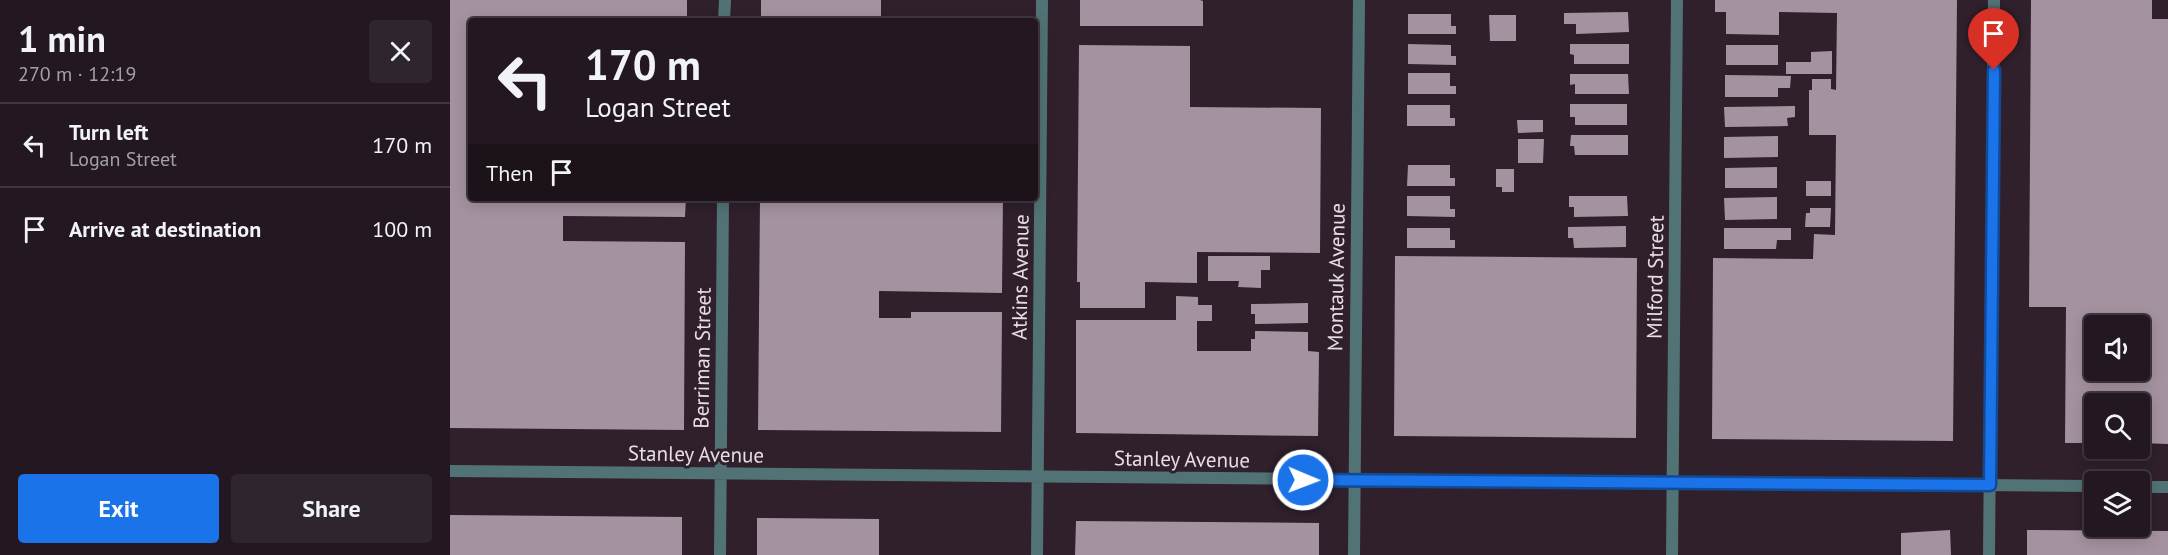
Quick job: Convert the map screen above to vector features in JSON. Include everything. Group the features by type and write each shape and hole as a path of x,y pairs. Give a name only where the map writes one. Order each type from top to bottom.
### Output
{"street":[{"path":"724,18 725,0"},
{"name":"Atkins Avenue","path":"1037,555 1042,0"},
{"name":"Montauk Avenue","path":"1353,555 1359,0"},
{"name":"Milford Street","path":"1672,555 1677,0"},
{"path":"1989,555 1994,0"},
{"name":"Berriman Street","path":"720,555 723,201"},
{"name":"Stanley Avenue","path":"450,471 2084,486"},
{"path":"2150,487 2168,487"}],"building":[{"path":"450,0 687,0 687,18 468,18 468,201 686,201 685,217 563,216 563,241 685,242 684,430 450,428"},
{"path":"761,0 881,0 881,18 761,18"},
{"path":"1080,0 1200,0 1203,1 1203,26 1080,26"},
{"path":"1715,0 1957,0 1953,441 1712,439 1713,258 1813,259 1814,234 1835,235 1836,135 1809,135 1809,90 1812,90 1812,79 1831,79 1831,89 1836,90 1837,13 1779,12 1779,35 1726,34 1726,12 1715,12"},
{"path":"2031,0 2152,0 2152,19 2168,19 2168,444 2150,443 2150,393 2084,393 2084,443 2065,443 2066,307 2029,307"},
{"path":"1628,12 1629,32 1576,34 1576,24 1564,24 1564,13"},
{"path":"1408,14 1451,14 1451,26 1456,26 1456,34 1408,34"},
{"path":"1489,15 1516,15 1516,41 1490,41"},
{"path":"1408,44 1451,45 1451,56 1456,56 1456,65 1408,64"},
{"path":"1570,44 1629,44 1629,64 1574,64 1574,55 1570,54"},
{"path":"1079,45 1190,46 1190,107 1321,108 1320,253 1197,252 1197,283 1145,282 1145,308 1080,308 1080,282 1077,282"},
{"path":"1726,45 1778,45 1778,65 1726,65"},
{"path":"1832,51 1832,74 1786,74 1786,62 1811,62 1811,52"},
{"path":"1408,73 1450,73 1450,86 1456,86 1456,94 1408,94"},
{"path":"1570,74 1628,74 1629,94 1575,94 1575,84 1570,85"},
{"path":"1725,75 1791,76 1790,88 1778,88 1778,97 1725,97"},
{"path":"1570,104 1627,104 1627,125 1575,125 1575,117 1570,117"},
{"path":"1407,105 1450,105 1450,118 1455,118 1455,126 1407,126"},
{"path":"1795,106 1795,117 1787,118 1788,126 1725,127 1724,107"},
{"path":"1517,120 1543,120 1543,132 1518,133"},
{"path":"1571,135 1628,135 1628,155 1575,155 1574,146 1570,146"},
{"path":"1778,136 1778,157 1724,158 1724,137"},
{"path":"1518,139 1544,139 1543,163 1518,163"},
{"path":"1408,165 1450,165 1450,178 1455,178 1455,186 1407,186"},
{"path":"1777,167 1777,188 1725,188 1725,168"},
{"path":"1496,169 1514,169 1514,192 1502,192 1502,187 1496,187"},
{"path":"1806,181 1831,181 1831,196 1806,196"},
{"path":"1407,196 1450,196 1450,209 1455,209 1455,217 1407,216"},
{"path":"1569,196 1627,196 1628,216 1574,217 1574,207 1569,207"},
{"path":"1777,197 1777,219 1725,220 1724,198"},
{"path":"760,201 1003,201 1002,293 879,291 879,318 911,318 911,312 1002,312 1001,432 758,430"},
{"path":"1810,208 1831,208 1830,227 1805,227 1806,213 1810,213"},
{"path":"1626,226 1626,247 1574,248 1573,238 1568,238 1568,227"},
{"path":"1407,228 1450,228 1450,240 1455,240 1455,248 1407,248"},
{"path":"1724,228 1791,228 1791,240 1777,240 1776,249 1724,249"},
{"path":"1208,256 1270,256 1270,270 1261,270 1261,288 1238,287 1239,281 1208,281"},
{"path":"1395,256 1637,258 1636,438 1394,436"},
{"path":"1176,296 1198,297 1198,305 1212,305 1212,321 1197,321 1197,351 1251,351 1251,339 1255,339 1255,331 1308,332 1308,351 1319,352 1318,436 1076,433 1076,320 1176,320"},
{"path":"1308,303 1308,323 1255,324 1255,314 1251,314 1251,304"},
{"path":"450,515 682,517 682,555 450,555"},
{"path":"757,518 879,519 879,555 757,555"},
{"path":"1076,521 1319,523 1319,555 1075,555"},
{"path":"1950,530 1951,555 1901,555 1901,533"},
{"path":"2027,530 2084,530 2084,537 2150,537 2150,531 2168,531 2168,555 2027,555"}],"route":[{"path":"1303,480 1990,485 1994,70"}]}
